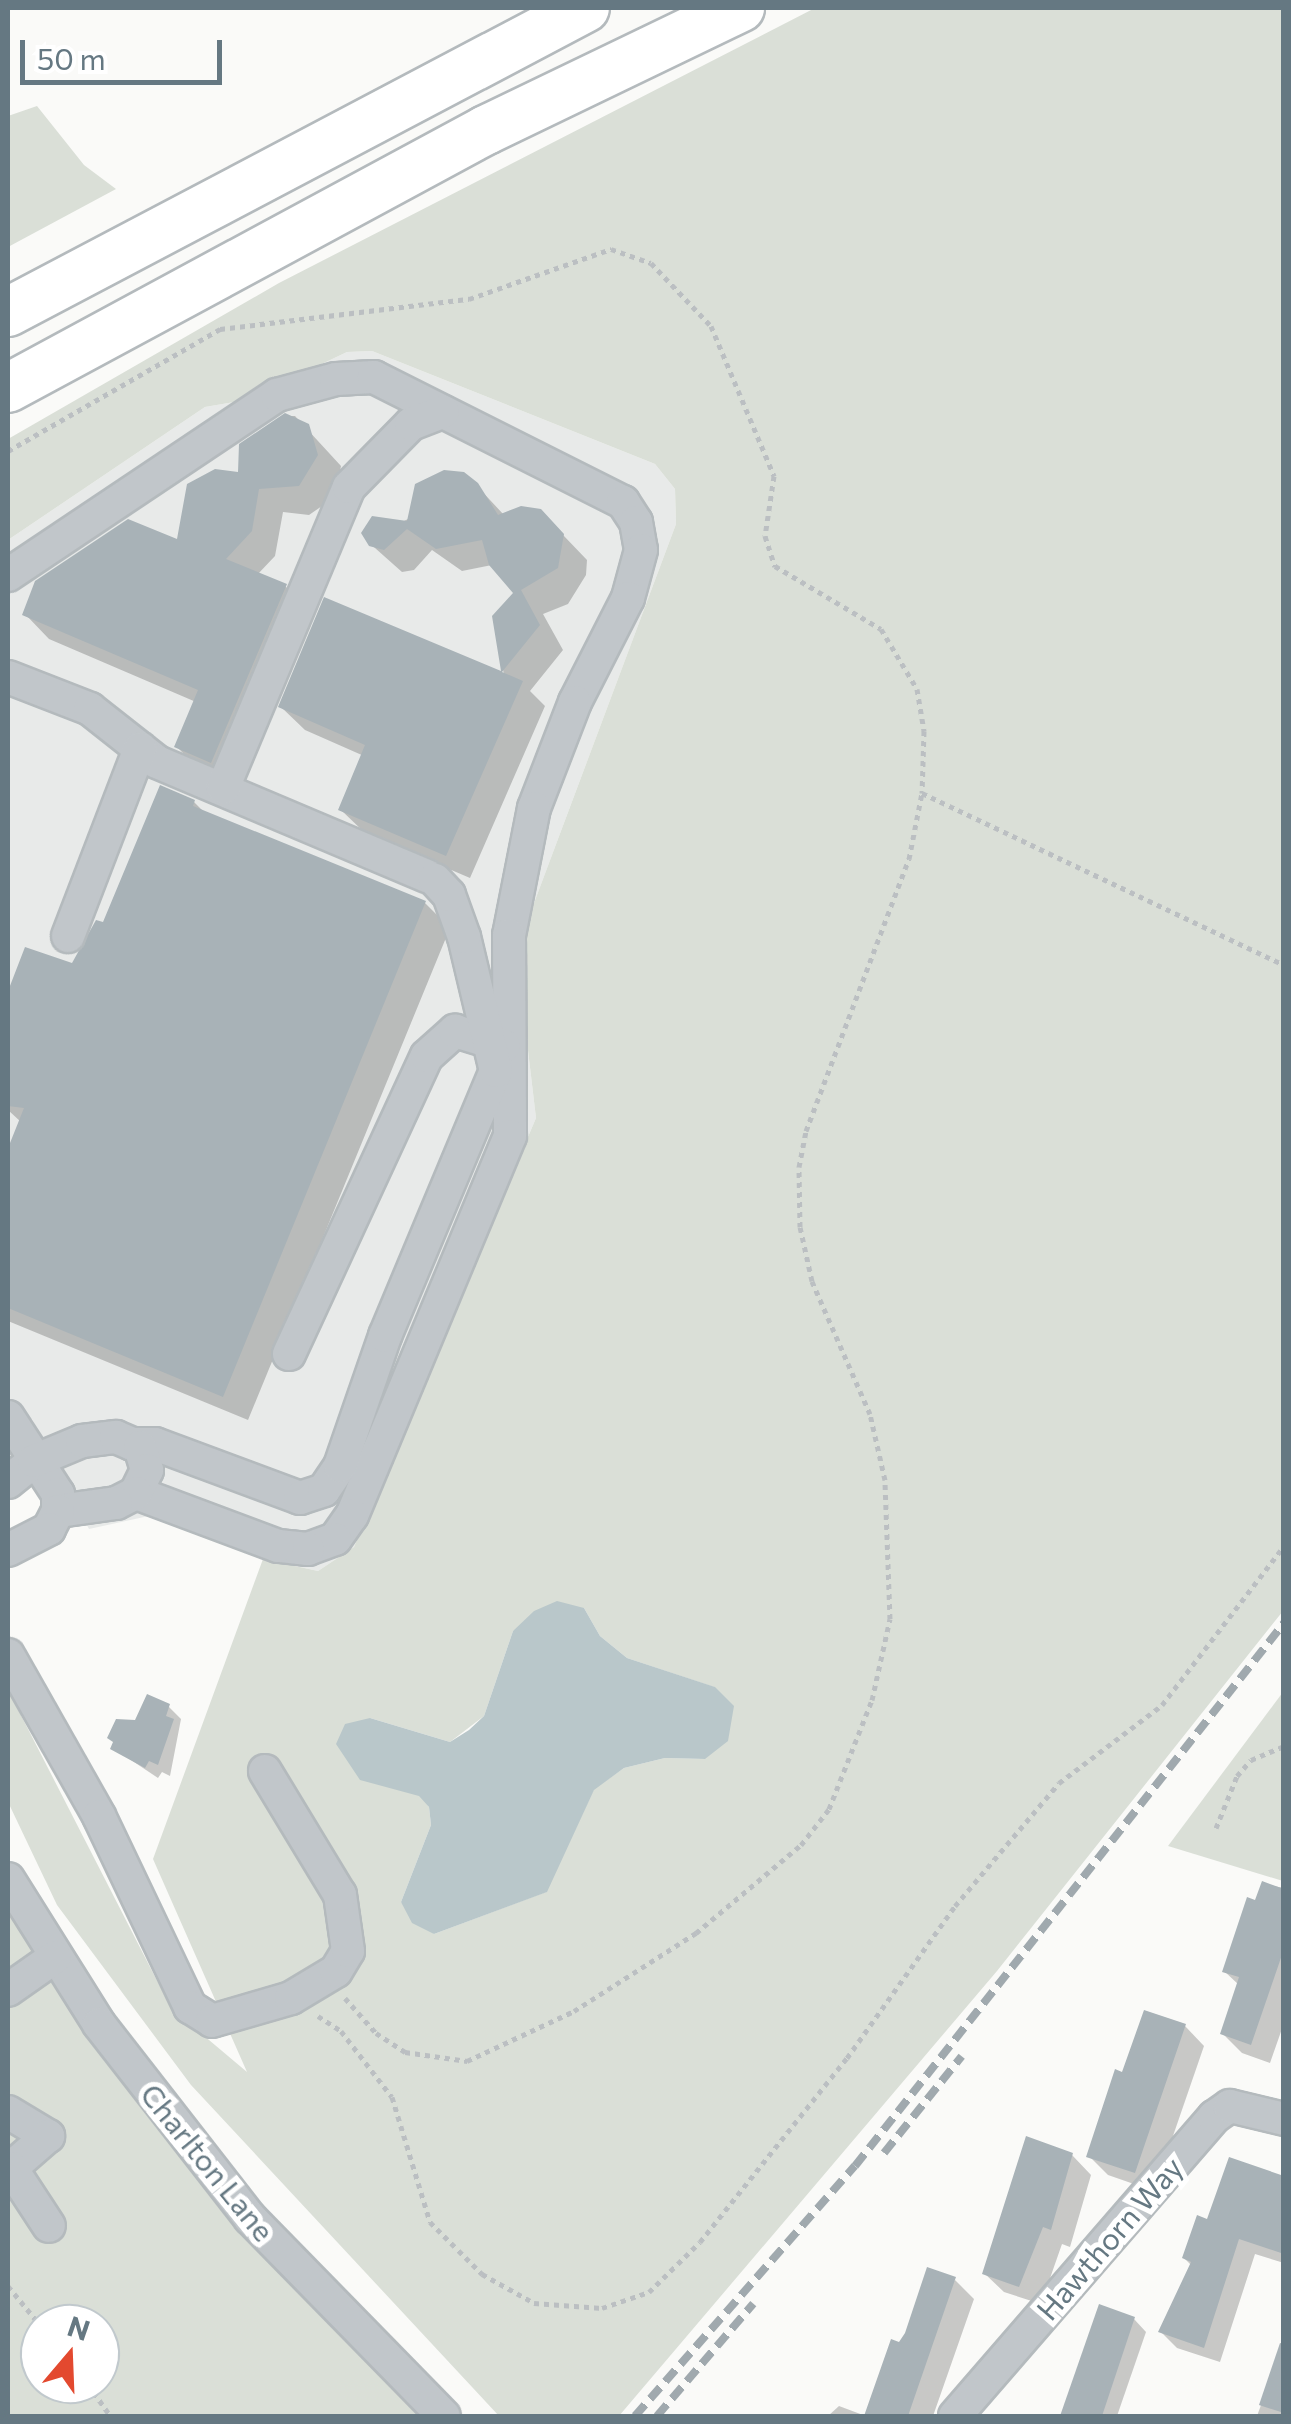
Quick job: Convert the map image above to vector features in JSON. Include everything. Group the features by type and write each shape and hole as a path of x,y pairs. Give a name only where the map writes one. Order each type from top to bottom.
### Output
{"highway":[{"path":"8,312 585,8"},
{"path":"8,388 469,140 740,8"}],"street":[{"path":"8,574 277,396 336,379 374,377 623,502 641,550 612,633 545,776 519,876 509,935 496,1071 391,1319 340,1466 324,1490 300,1498 155,1444 132,1444"},
{"path":"223,788 349,487 412,424 443,412"},
{"path":"8,676 90,709 157,762 431,878 448,895 501,1046 510,1136 352,1514 335,1539 308,1550 278,1546 136,1493"},
{"path":"68,936 140,748"},
{"path":"289,1354 427,1056 455,1031 474,1033 501,1046"},
{"path":"8,1417 58,1494 58,1511 49,1529 8,1550"},
{"path":"8,1482 34,1461 82,1441 116,1437 140,1447 147,1470 136,1493 116,1503 58,1511"},
{"path":"8,1655 98,1816 190,2007 212,2021 290,1998 331,1974 348,1951 340,1895 265,1771"},
{"name":"Charlton Lane","path":"8,1879 55,1957 147,2090 250,2218 444,2416"},
{"path":"8,1990 55,1957"},
{"name":"Hawthorn Way","path":"955,2416 1214,2116 1230,2106 1284,2118"},
{"path":"8,2112 48,2136 16,2159 10,2181 49,2226"}],"path":[{"path":"8,451 220,329 470,299 611,249 651,263 710,326 774,476 764,536 775,566 881,629 916,689 924,731 922,793 909,859 806,1130 799,1166 800,1227 812,1281 870,1414 886,1496 890,1619 866,1719 829,1809 800,1845 696,1933 574,2011 467,2061 405,2052 390,2043 346,1999 331,1974"},
{"path":"922,793 1284,965"},
{"path":"290,1998 341,2031 392,2097 430,2222 482,2274 534,2302 602,2308 649,2292 700,2242 847,2058 955,1906 1058,1783 1162,1705 1284,1546"},
{"path":"1216,1828 1237,1776 1251,1760 1284,1746"}],"shaded area":[{"path":"815,8 1283,8 1283,1611 997,1971 619,2416 499,2416 191,2085 57,1905 8,1802 8,1690 171,2008 247,2072 153,1859 263,1559 318,1571 354,1547 536,1118 520,983 522,935 676,524 675,489 655,464 372,351 347,352 246,400 205,407 8,540 8,439 279,283","holes":["584,1608 600,1636 627,1658 714,1687 705,1759 665,1758 624,1768 594,1789 546,1892 434,1934 401,1902 431,1825 429,1807 370,1718 450,1742 484,1716 513,1631"]},
{"path":"37,106 84,165 116,189 8,247 8,116"},
{"path":"372,351 655,464 675,489 676,524 522,935 520,983 536,1118 354,1547 318,1571 263,1559 158,1514 89,1529 32,1419 8,1424 8,540 205,407 246,400 347,352"},
{"path":"557,1601 584,1608 600,1636 627,1658 715,1687 734,1706 728,1741 705,1759 665,1758 624,1768 594,1790 547,1892 434,1934 412,1923 401,1902 431,1825 429,1807 419,1796 360,1780 336,1744 345,1724 370,1718 450,1742 469,1730 484,1716 513,1631 534,1611"},
{"path":"1283,1692 1283,1881 1168,1846"},
{"path":"8,1879 99,2024 444,2416 8,2416"}],"building":[{"path":"285,413 309,424 318,455 299,486 259,489 252,531 226,559 287,584 211,763 174,747 198,690 22,615 35,581 128,519 177,539 187,484 215,469 238,472 239,444"},
{"path":"444,470 464,472 478,483 498,515 521,506 541,509 564,534 558,568 521,590 540,625 502,672 523,681 446,856 338,810 365,745 278,707 324,597 501,671 492,616 513,593 489,565 482,540 436,549 407,529 384,550 369,546 361,533 372,516 407,521 415,484"},
{"path":"160,785 195,800 193,806 426,901 223,1397 8,1308 8,1148 24,1108 8,1106 8,991 25,947 72,963 96,920 103,922"},
{"path":"147,1694 170,1704 166,1716 174,1719 158,1765 149,1761 145,1768 110,1749 113,1742 107,1738 116,1719 135,1720"},
{"path":"1262,1881 1284,1889 1284,1949 1251,2045 1220,2034 1239,1977 1222,1972 1247,1897 1255,1900"},
{"path":"1144,2010 1186,2024 1135,2173 1086,2157 1115,2069 1122,2072"},
{"path":"1026,2136 1073,2153 1051,2230 1043,2227 1019,2287 982,2274"},
{"path":"1229,2157 1284,2176 1284,2254 1239,2239 1204,2348 1158,2332 1191,2262 1182,2258 1197,2215 1207,2219"},
{"path":"927,2267 956,2277 908,2416 864,2416 891,2339 899,2342 905,2333"},
{"path":"1099,2304 1135,2317 1102,2416 1060,2416"},
{"path":"1280,2343 1284,2344 1284,2413 1259,2405"}],"railway":[{"path":"635,2416 855,2166 1284,1623"},
{"path":"884,2153 962,2056"},
{"path":"657,2416 753,2304"}]}
